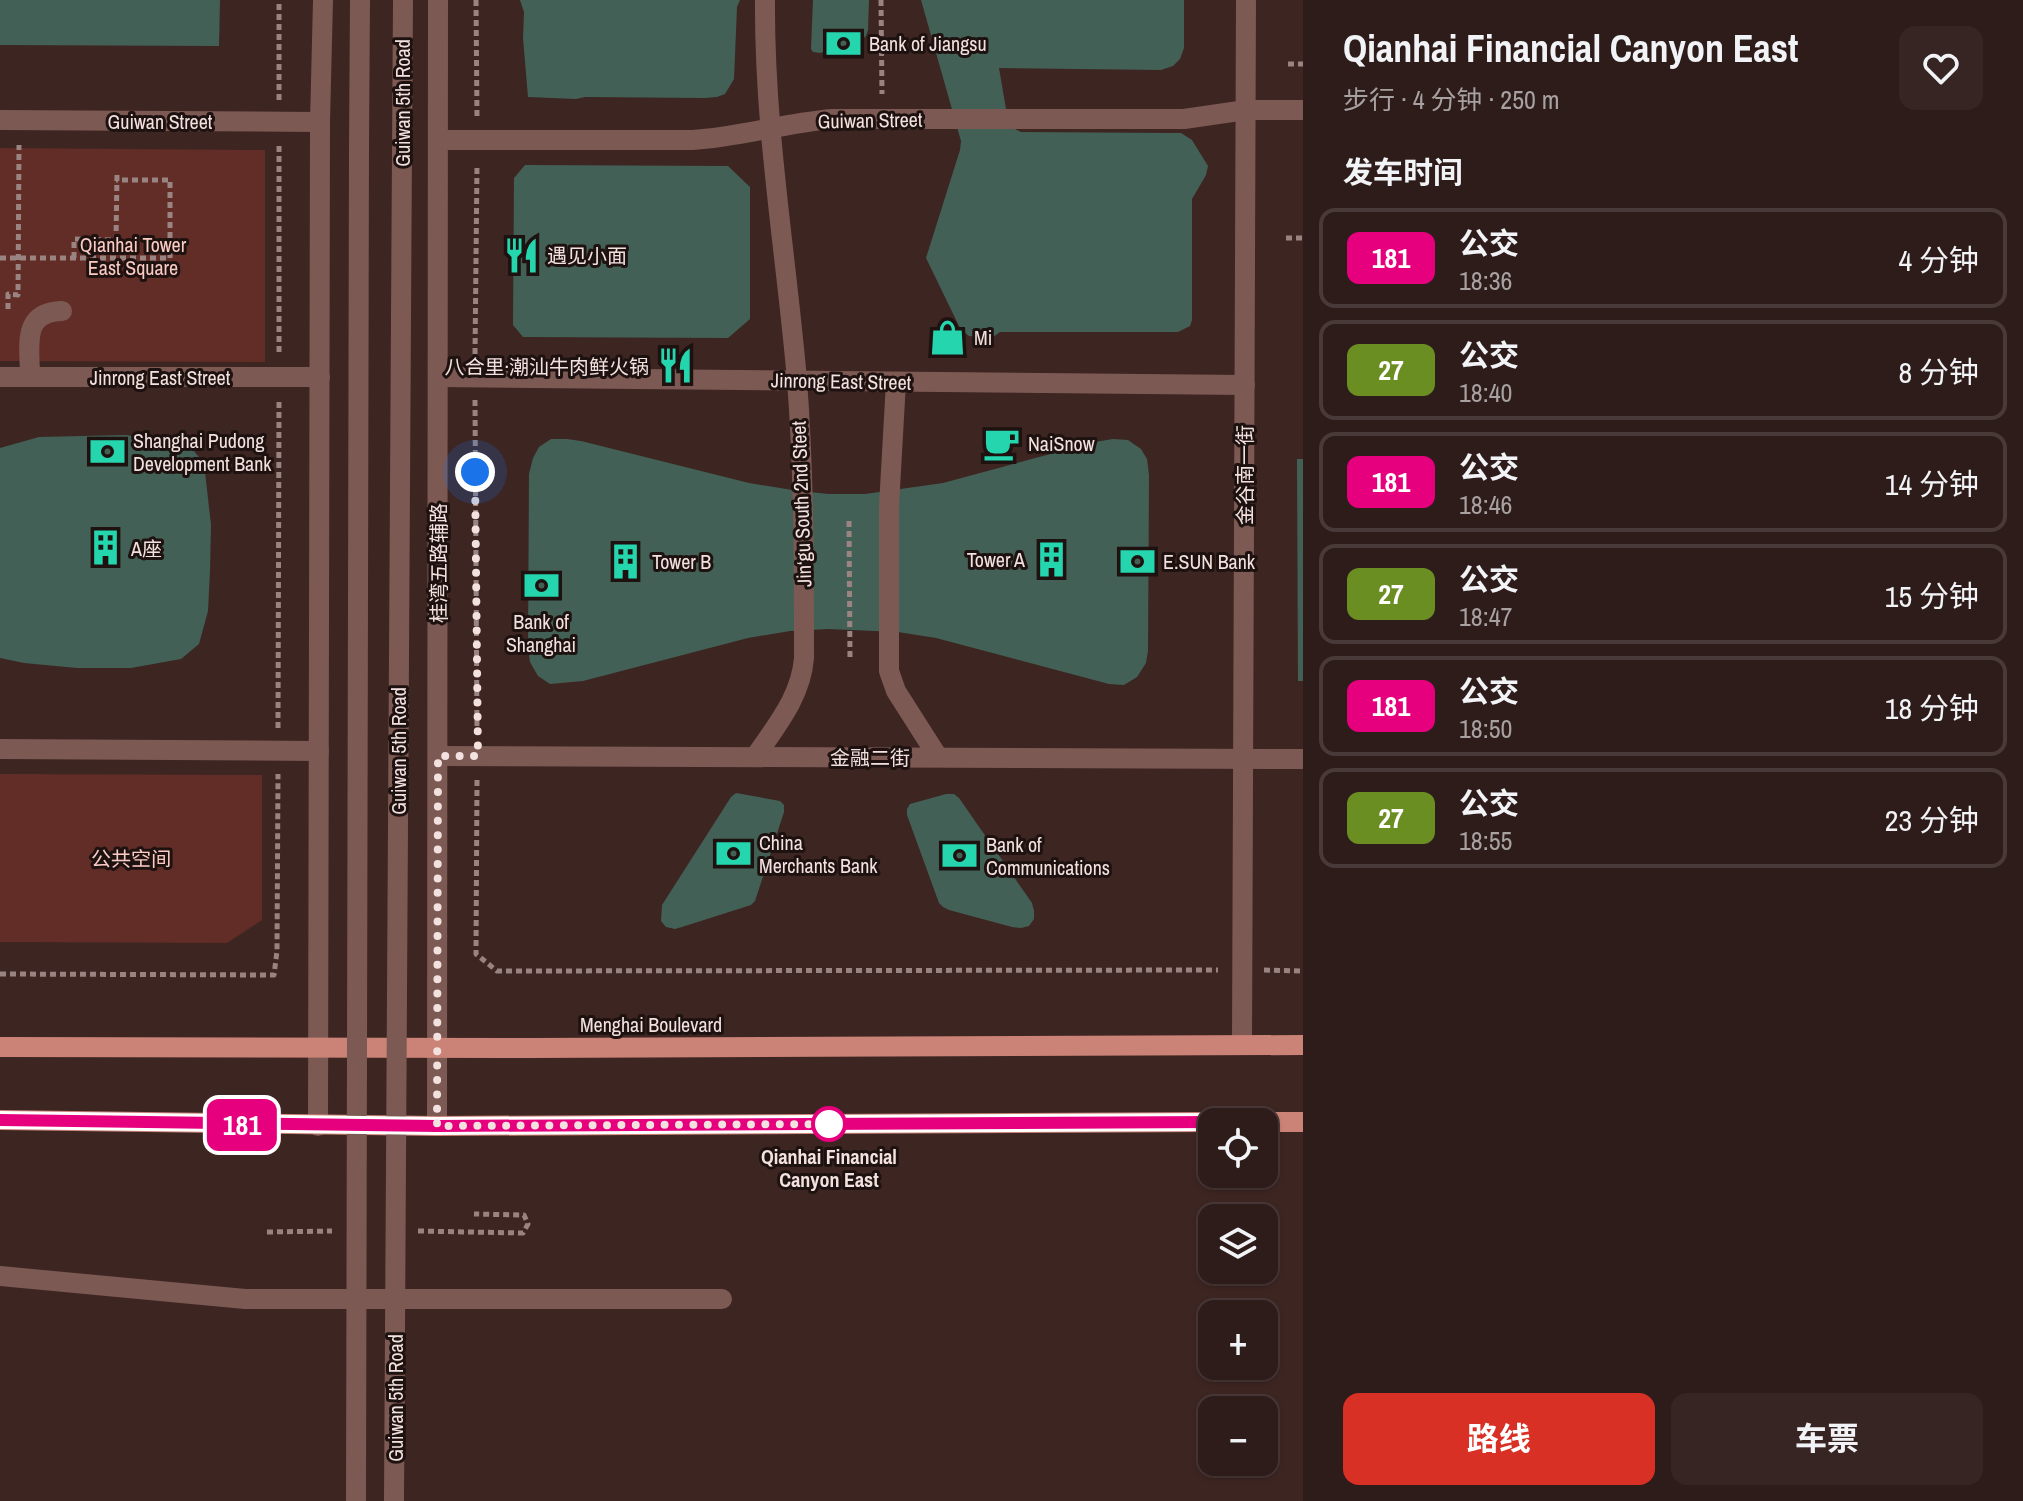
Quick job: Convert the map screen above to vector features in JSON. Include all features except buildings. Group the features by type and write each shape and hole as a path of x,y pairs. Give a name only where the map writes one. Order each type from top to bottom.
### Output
{"main road":[{"name":"Menghai Boulevard","path":"0,1047 1303,1045"},
{"path":"0,1120 318,1126 1198,1122"},
{"path":"1278,1122 1303,1122"}],"street":[{"path":"318,1126 320,122 323,0"},
{"name":"Guiwan 5th Road","path":"356,1501 360,0"},
{"name":"Guiwan 5th Road","path":"394,1501 403,0"},
{"name":"桂湾五路辅路","path":"437,1126 438,0"},
{"name":"Jin‘gu South 2nd Steet","path":"755,757 796,695 803,671 804,510 797,380 770,128 765,0"},
{"name":"金谷南一街","path":"1242,1045 1246,0"},
{"name":"Guiwan Street","path":"438,140 692,140 813,120 1184,119 1246,110 1303,110"},
{"name":"Guiwan Street","path":"10,120 320,122"},
{"path":"30,377 30,334 34,322 46,313 62,311"},
{"name":"Jinrong East Street","path":"0,377 320,377"},
{"name":"Jinrong East Street","path":"438,377 1245,385"},
{"path":"896,382 889,506 889,671 896,691 938,757"},
{"path":"0,749 319,751"},
{"name":"金融二街","path":"438,756 1303,759"},
{"path":"0,1276 245,1299 722,1299"}],"path":[{"path":"279,0 279,377"},
{"path":"476,0 476,954 497,971 1303,971"},
{"path":"881,0 882,119"},
{"path":"1288,64 1303,64"},
{"path":"8,309 8,294 18,295 10,120"},
{"path":"0,258 18,258 74,258 170,258 170,180 116,176 116,240 74,239 74,258"},
{"path":"1286,238 1303,238"},
{"path":"849,521 850,659"}],"green space":[{"name":"Qianhai Tower East Square","path":"0,148 265,150 265,362 0,361"},
{"name":"公共空间","path":"0,774 262,775 262,920 227,943 0,942"}],"bus line":[{"name":"181","path":"0,1120 437,1126 1198,1122"}],"place":[{"name":"Bank of Jiangsu","path":"843,43"},
{"name":"遇见小面","path":"521,255"},
{"name":"Mi","path":"948,337"},
{"name":"八合里·潮汕牛肉鲜火锅","path":"675,366"},
{"name":"NaiSnow","path":"1002,443"},
{"name":"Shanghai Pudong Development Bank","path":"107,451"},
{"name":"A座","path":"105,548"},
{"name":"Tower A","path":"1051,559"},
{"name":"Tower B","path":"626,561"},
{"name":"E.SUN Bank","path":"1137,561"},
{"name":"Bank of Shanghai","path":"541,586"},
{"name":"China Merchants Bank","path":"733,853"},
{"name":"Bank of Communications","path":"960,856"},
{"name":"Qianhai Financial Canyon East","path":"829,1124"}],"route":[{"path":"475,472 478,756 438,756 437,1126 838,1124 829,1124"}]}
